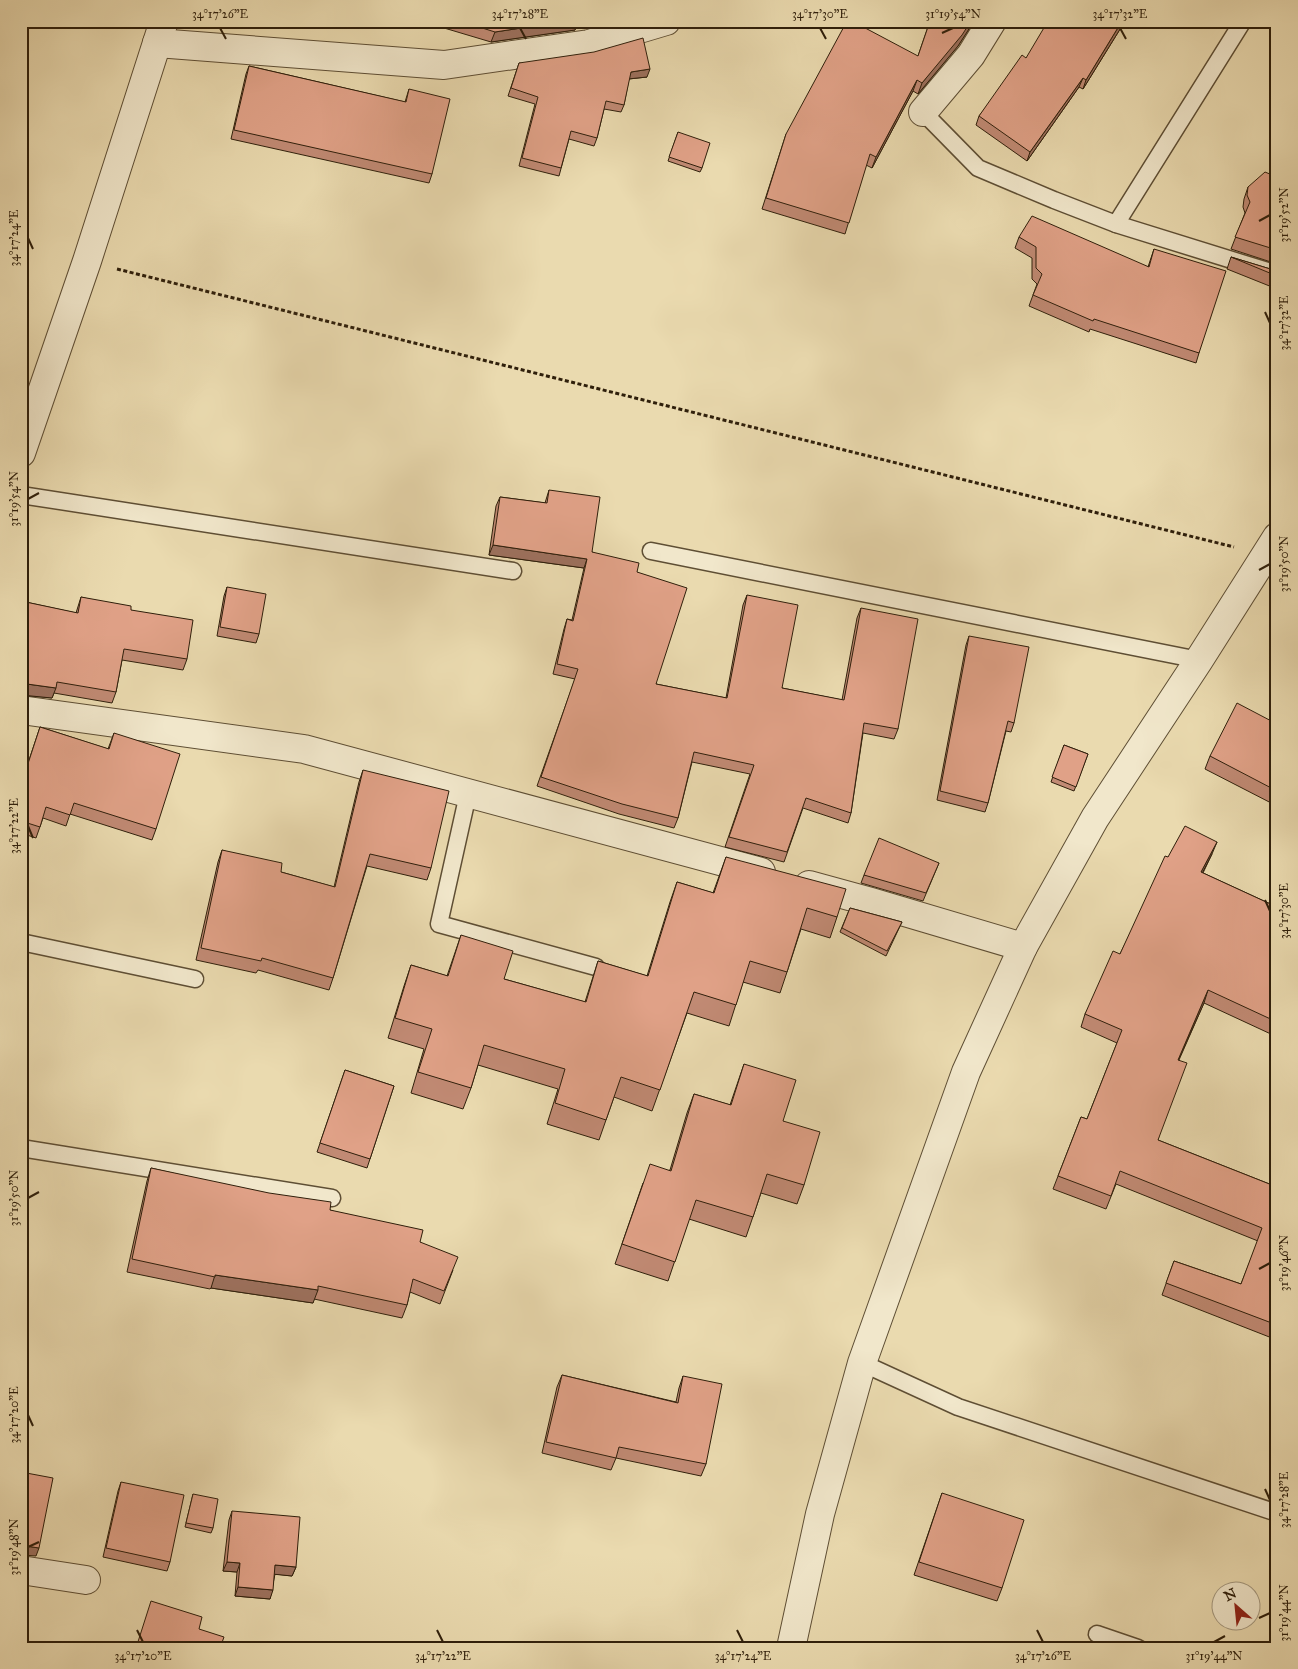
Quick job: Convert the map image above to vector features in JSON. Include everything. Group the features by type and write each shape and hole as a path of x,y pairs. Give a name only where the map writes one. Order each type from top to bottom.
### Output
{"street":[{"path":"21,453 88,261 161,32 444,65 589,44 666,21"},
{"path":"923,112 971,55 992,21"},
{"path":"792,1648 820,1514 862,1363 966,1072 1023,947 1095,818 1272,546"},
{"path":"21,710 304,750 871,902 1023,947"},
{"path":"21,1570 86,1580"}],"lane":[{"path":"1116,224 1243,21"},
{"path":"923,112 978,168 1116,224 1277,274"},
{"path":"21,494 513,571"},
{"path":"651,552 1199,660"},
{"path":"468,794 439,924 596,967"},
{"path":"21,942 195,979"},
{"path":"21,1148 332,1198"},
{"path":"862,1363 958,1407 1277,1513"},
{"path":"1097,1634 1138,1648"}],"path":[{"path":"88,261 1272,546"}],"building":[{"path":"460,21 567,21 495,32"},
{"path":"847,21 852,21 918,56 930,21 971,21 962,35 922,83 917,80 876,157 870,154 849,223 766,198 786,134"},
{"path":"1048,21 1122,21 1086,80 1083,78 1030,152 979,116 1022,55 1026,58"},
{"path":"643,38 650,69 631,72 624,105 606,101 597,138 571,131 561,168 522,158 538,97 511,88 519,63 594,52"},
{"path":"249,66 406,102 409,89 450,99 432,174 234,130"},
{"path":"678,132 710,143 702,168 669,157"},
{"path":"1265,172 1277,177 1277,250 1235,237 1250,202 1247,195 1248,187"},
{"path":"1032,216 1149,267 1154,249 1226,271 1199,353 1094,319 1093,321 1033,295 1042,274 1036,268 1036,247 1019,237"},
{"path":"1231,257 1277,271 1277,276"},
{"path":"549,490 600,497 592,552 639,563 637,572 687,588 656,684 727,698 747,595 798,605 782,688 844,700 861,608 918,619 898,729 864,723 851,813 806,798 787,852 729,837 754,765 694,752 678,818 622,804 541,777 578,669 557,664 567,619 573,621 587,559 493,545 500,497 547,503"},
{"path":"227,587 266,594 259,634 220,627"},
{"path":"81,597 131,606 131,610 193,620 187,659 124,649 116,692 57,682 56,688 21,684 21,601 78,613"},
{"path":"969,636 1029,647 1014,723 1008,721 988,803 940,791"},
{"path":"1237,703 1277,724 1277,791 1210,756"},
{"path":"40,727 109,749 114,733 180,754 156,829 74,803 70,815 46,807 40,827 21,821 21,785"},
{"path":"1064,745 1088,754 1076,787 1052,777"},
{"path":"363,770 449,791 431,868 370,854 333,978 262,958 261,961 201,948 222,850 282,863 281,872 335,887"},
{"path":"1185,826 1217,842 1201,872 1277,907 1277,1022 1208,990 1178,1060 1187,1063 1158,1140 1277,1187 1277,1325 1166,1283 1174,1261 1241,1284 1262,1228 1120,1171 1111,1196 1058,1176 1081,1117 1087,1119 1122,1030 1085,1014 1113,951 1120,954 1165,856 1168,857"},
{"path":"879,838 939,863 926,893 864,875"},
{"path":"726,857 846,889 837,917 807,908 787,972 750,961 736,1005 694,992 660,1090 621,1077 606,1120 555,1103 565,1069 484,1045 471,1088 418,1072 432,1029 395,1018 411,965 448,976 461,935 513,951 504,979 586,1002 598,961 648,976 677,882 714,893"},
{"path":"850,908 902,922 887,951 842,928"},
{"path":"744,1064 796,1080 783,1121 820,1132 804,1185 767,1174 753,1217 696,1200 675,1262 622,1244 650,1164 671,1171 694,1094 731,1105"},
{"path":"345,1070 394,1086 370,1159 320,1143"},
{"path":"151,1168 269,1193 331,1202 330,1210 423,1230 420,1242 458,1257 444,1291 413,1279 407,1305 318,1286 318,1290 215,1275 215,1277 132,1259"},
{"path":"562,1375 678,1403 683,1376 722,1384 706,1464 619,1447 616,1458 546,1442"},
{"path":"21,1472 53,1478 39,1548 21,1547"},
{"path":"121,1482 184,1495 170,1562 106,1548"},
{"path":"942,1493 1024,1520 1002,1588 919,1562"},
{"path":"193,1494 218,1499 213,1528 186,1523"},
{"path":"232,1511 300,1517 296,1567 275,1565 273,1590 238,1587 240,1563 227,1562"},
{"path":"151,1601 202,1617 199,1629 224,1637 220,1648 136,1648"},
{"path":"372,1642 400,1648 371,1648"}]}
